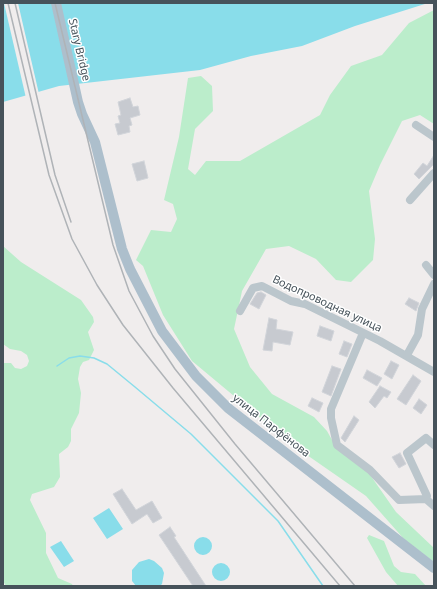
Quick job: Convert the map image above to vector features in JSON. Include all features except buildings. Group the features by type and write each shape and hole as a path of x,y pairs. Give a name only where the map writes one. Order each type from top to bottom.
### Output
{"main road":[{"name":"Stary Bridge","path":"56,3 78,102 82,114 94,137 117,233 130,270"},
{"name":"улица Парфёнова","path":"130,270 162,331 184,362 212,393 248,424 434,568"}],"street":[{"path":"416,125 434,137"},
{"path":"410,200 434,173"},
{"path":"426,265 434,275"},
{"path":"407,355 418,335 422,309 434,284"},
{"name":"Водопроводная улица","path":"240,310 253,288 262,286 291,301 305,304 407,355 434,372"},
{"path":"363,333 331,409 335,442 340,448 370,470 399,500 426,499"},
{"path":"434,445 426,438 407,453 426,499 434,506"}],"green space":[{"path":"434,10 434,124 420,115 402,121 380,165 369,191 375,239 373,260 351,282 336,280 316,259 289,246 266,249 242,291 234,329 250,367 272,394 314,417 327,431 336,447 366,469 396,512 434,548 434,562 404,539 366,496 294,446 192,361 163,315 143,266 136,260 151,230 171,232 177,219 173,204 164,200 179,137 188,78 201,76 212,86 213,111 195,129 188,169 195,175 206,161 240,161 320,115 330,95 351,66 382,55 409,23"},
{"path":"3,246 21,262 81,300 93,317 94,322 88,332 94,350 89,360 83,362 80,367 78,379 81,393 79,413 71,429 71,441 68,447 59,454 60,477 54,487 32,494 30,500 46,533 46,553 58,578 72,584 73,586 6,586 3,581 3,363 11,363 15,368 21,369 27,366 29,361 27,355 21,351 10,349 3,344"},
{"path":"369,535 384,541 394,566 401,572 415,574 426,586 398,586 386,572 367,538"}],"water":[{"path":"3,3 428,3 355,26 302,46 251,56 200,70 59,86 3,102"},
{"path":"109,508 123,529 107,539 93,518"},
{"path":"203,537 207,538 211,542 211,550 207,554 203,555 199,554 195,550 194,546 195,542 199,538"},
{"path":"61,541 74,561 64,567 50,547"},
{"path":"149,559 154,561 162,568 164,573 162,584 160,586 136,586 132,581 132,570 139,562"},
{"path":"221,563 225,564 229,568 229,576 225,580 221,581 217,580 213,576 212,572 213,568 217,564"}],"pier":[{"path":"4,3 18,3 39,94 26,98"}],"waterway":[{"path":"57,366 69,358 80,356 94,358 107,364 135,387 191,434 278,521 323,586"}],"railway":[{"path":"8,3 49,175 72,239 97,285 123,325 173,388 340,586"},
{"path":"15,3 55,175 71,222"},
{"path":"55,3 113,245 129,291 153,336 175,369 235,444 355,586"}]}
